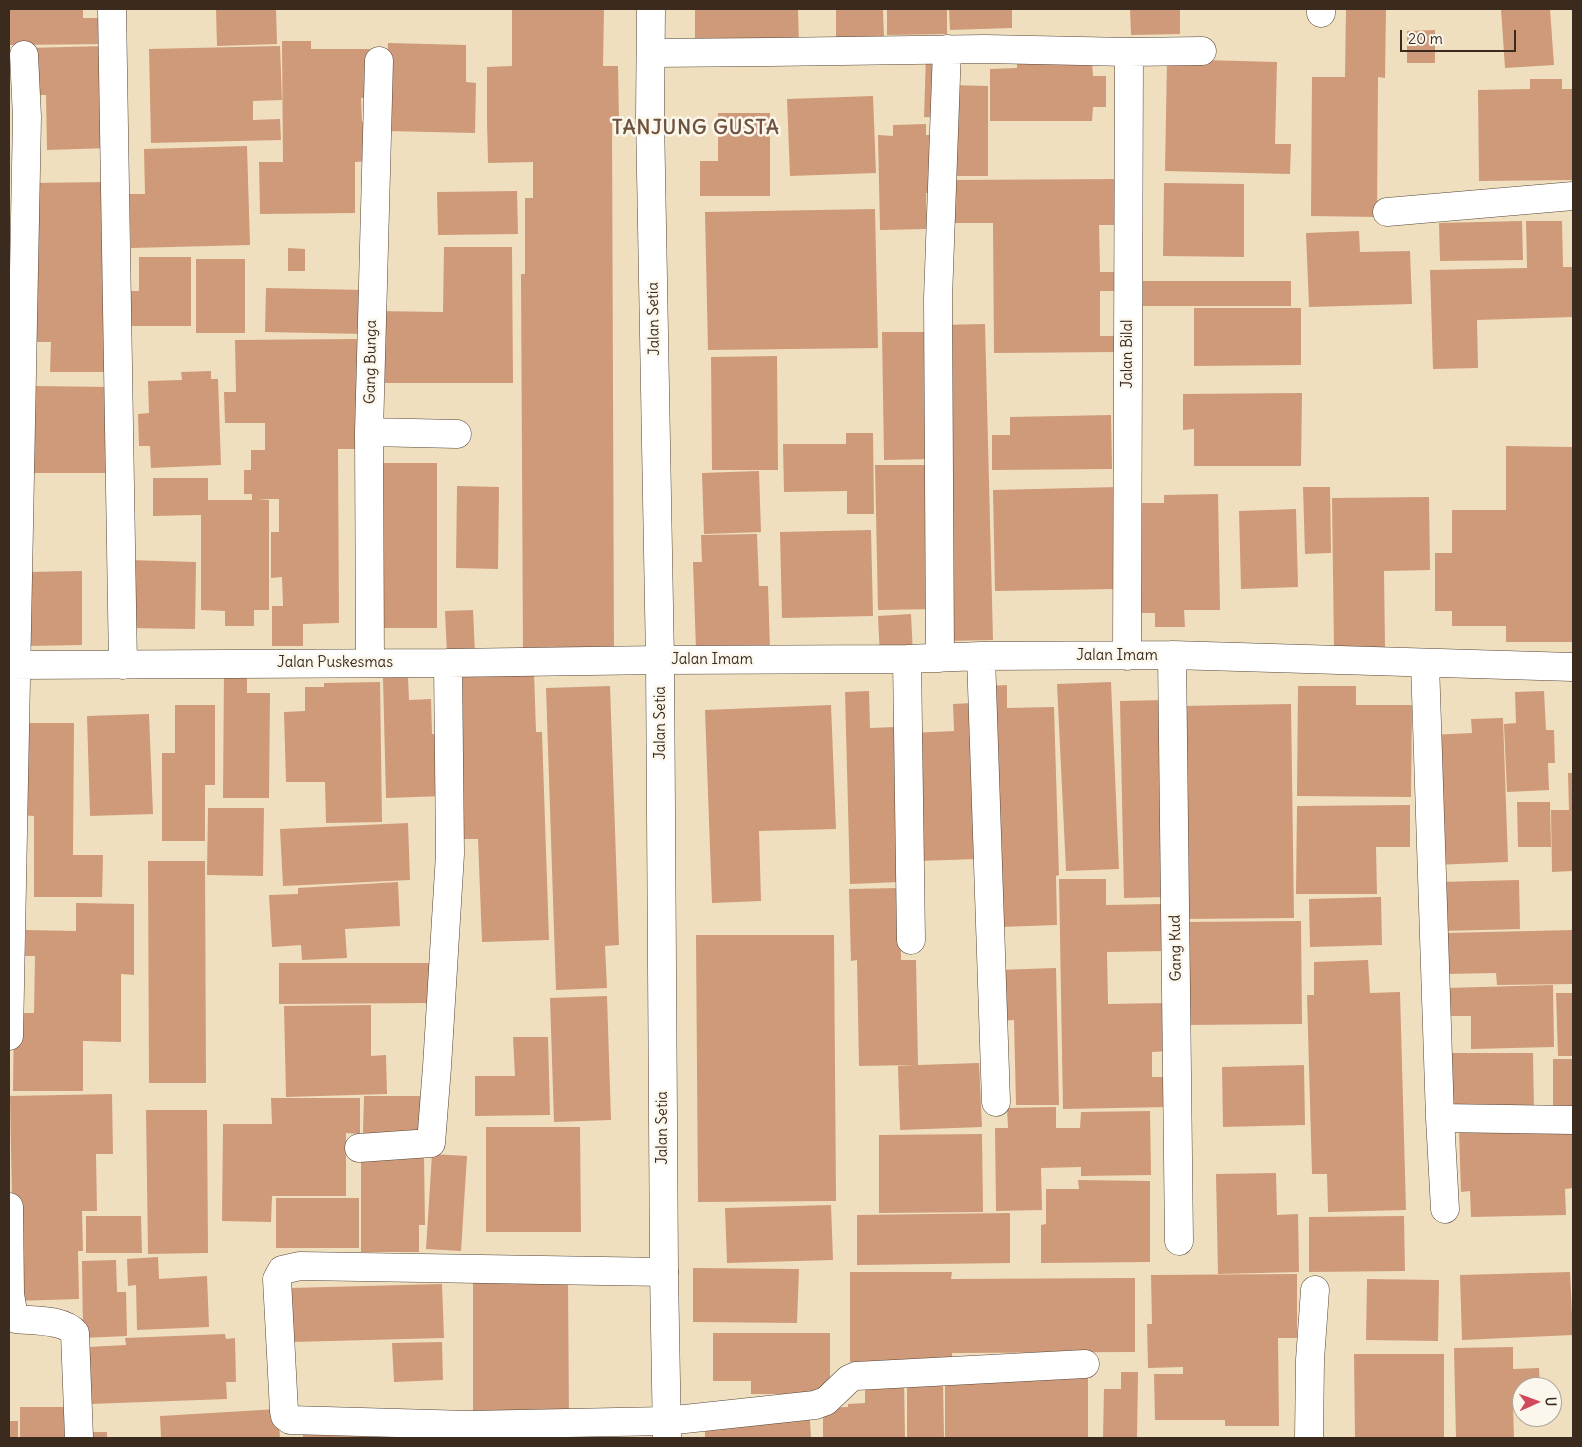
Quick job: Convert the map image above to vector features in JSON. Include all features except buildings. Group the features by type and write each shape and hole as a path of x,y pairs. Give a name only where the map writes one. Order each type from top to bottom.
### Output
{"street":[{"path":"112,9 123,665"},
{"name":"Jalan Setia","path":"651,9 651,127 660,660 666,1430"},
{"path":"940,658 938,298 946,49"},
{"path":"652,52 946,49 1129,52 1202,51"},
{"name":"Jalan Bilal","path":"1127,656 1129,52"},
{"path":"9,1036 13,665 26,126 24,55"},
{"name":"Gang Bunga","path":"370,663 369,432 379,61"},
{"path":"1387,212 1573,196"},
{"path":"369,432 457,434"},
{"name":"Jalan Imam","path":"660,660 907,660 981,656 1172,655 1573,666"},
{"name":"Gang Kud","path":"1172,655 1179,1241"},
{"path":"981,656 996,1102"},
{"name":"Jalan Puskesmas","path":"13,665 660,660"},
{"path":"907,660 911,940"},
{"path":"359,1148 430,1143 437,1067 450,854 448,663"},
{"path":"1425,663 1440,1118 1445,1209"},
{"path":"1440,1118 1573,1120"},
{"path":"9,1208 10,1294 16,1319 64,1324 76,1333 79,1408 78,1438"},
{"path":"664,1272 300,1266 282,1270 277,1279 285,1416 290,1420 666,1430 826,1402 849,1379 856,1376 1086,1364"},
{"path":"1309,1438 1310,1360 1315,1290"}],"district":[{"name":"TANJUNG GUSTA","path":"696,128"}]}
